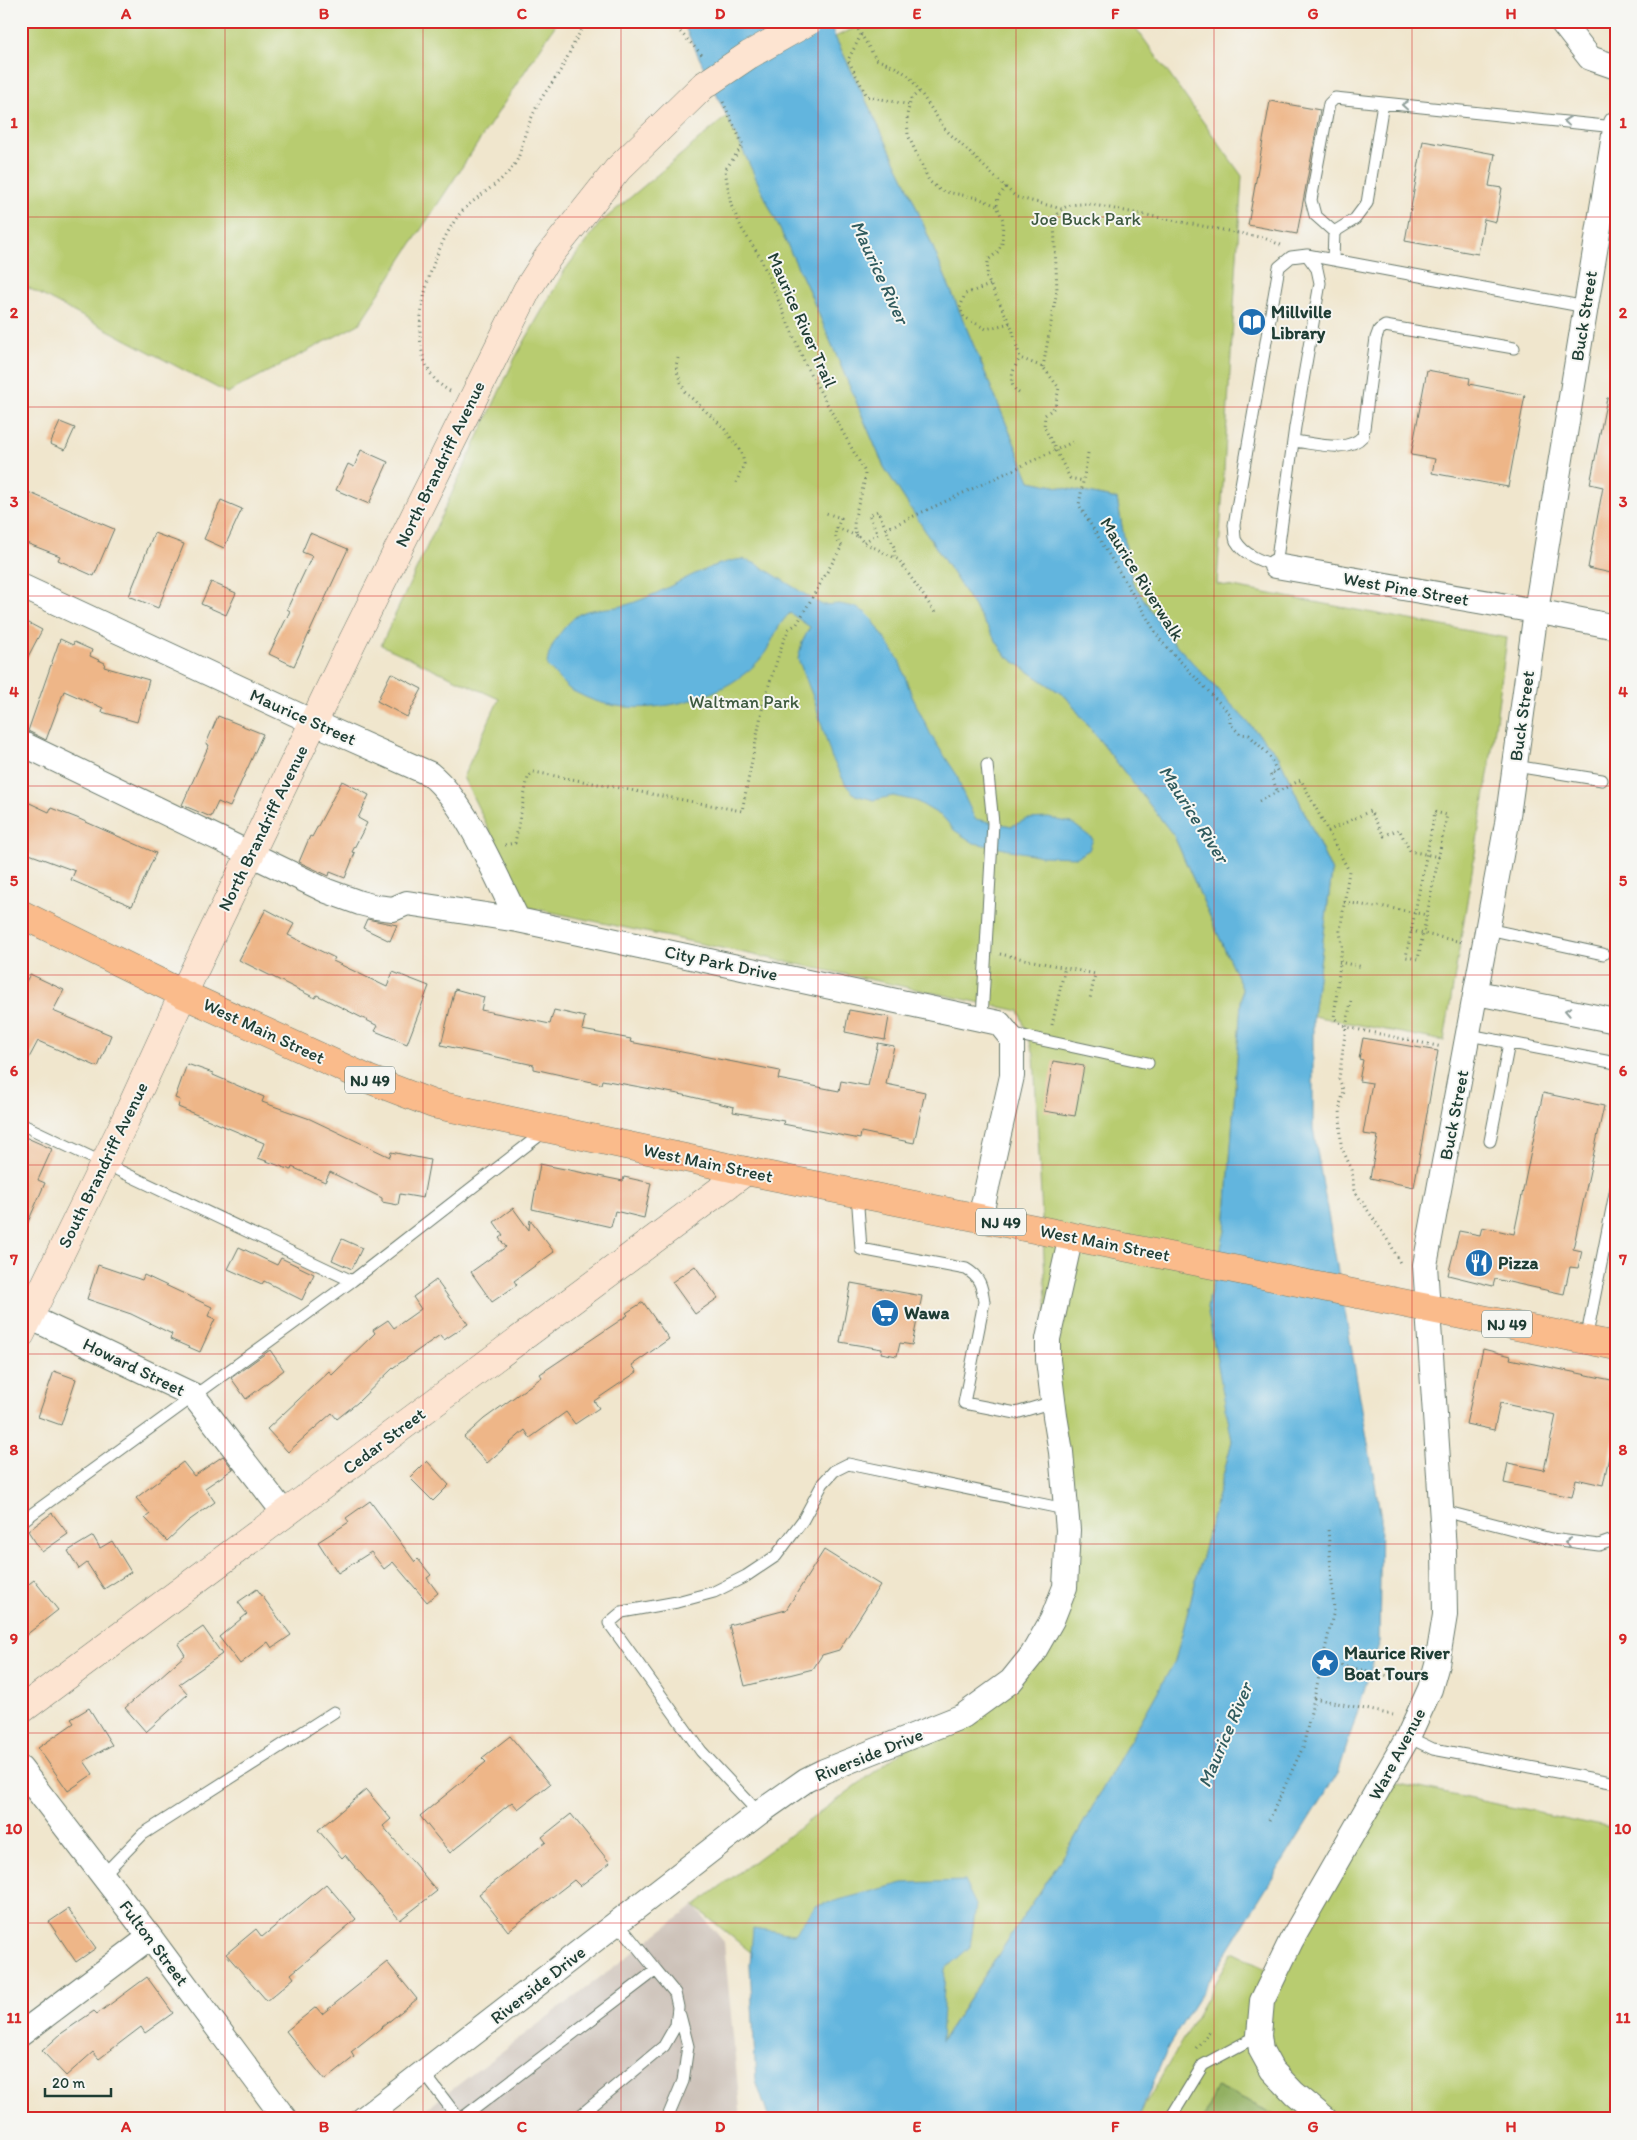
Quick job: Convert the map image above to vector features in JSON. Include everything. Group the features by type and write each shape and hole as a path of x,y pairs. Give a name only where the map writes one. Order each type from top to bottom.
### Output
{"highway":[{"name":"West Main Street","path":"21,914 183,994 400,1092 462,1112 1428,1308"},
{"name":"NJ 49","path":"1428,1308 1616,1346"}],"main road":[{"name":"North Brandriff Avenue","path":"183,994 313,722 472,399 527,290 548,257 594,202 618,169 711,84 749,55 809,21"},
{"name":"South Brandriff Avenue","path":"24,1322 104,1164 183,994"},
{"name":"Cedar Street","path":"21,1710 746,1171"}],"street":[{"path":"1561,21 1590,58 1616,67"},
{"name":"Buck Street","path":"1428,1308 1425,1265 1428,1245 1488,929 1515,766 1536,611 1586,307 1609,204 1615,125"},
{"name":"West Pine Street","path":"1276,566 1536,611 1616,627"},
{"name":"Maurice Street","path":"21,586 313,722 430,774 444,786 454,800 518,920"},
{"path":"21,743 250,853"},
{"name":"City Park Drive","path":"250,853 327,891 360,903 394,909 407,903 518,920 982,1018 999,1023 1008,1032"},
{"path":"1477,994 1616,1021"},
{"path":"980,1218 1012,1076 1014,1051 1012,1039 1008,1032"},
{"name":"Riverside Drive","path":"363,2119 759,1813 806,1780 824,1771 963,1716 1011,1681 1032,1655 1048,1627 1064,1587 1068,1530 1061,1452 1048,1360 1048,1339 1071,1236"},
{"name":"Ware Avenue","path":"1325,2119 1294,2094 1272,2070 1261,2050 1259,2035 1262,2002 1292,1942 1408,1737 1430,1689 1445,1615 1444,1550 1428,1308"},
{"name":"Howard Street","path":"24,1322 193,1396 285,1514"},
{"name":"Fulton Street","path":"21,1769 150,1937 285,2119"},
{"path":"21,2034 150,1937"}],"lane":[{"path":"1334,232 1315,215 1311,200 1328,104 1335,98 1615,125"},
{"path":"1334,232 1355,219 1367,202 1383,103"},
{"path":"1333,260 1334,232"},
{"path":"1307,255 1318,269 1320,284 1293,440 1276,566 1259,561 1247,552 1236,540 1234,525 1279,267 1291,257 1307,255 1586,307"},
{"path":"1293,440 1345,446 1358,442 1363,436 1376,338 1379,330 1385,326 1514,348"},
{"path":"982,1018 993,823 987,765"},
{"path":"1515,766 1602,780"},
{"path":"1488,929 1603,954"},
{"path":"1008,1032 1148,1063"},
{"path":"1469,1035 1616,1063"},
{"path":"1490,1141 1509,1043"},
{"path":"21,1124 352,1281"},
{"path":"21,1522 352,1281 546,1130"},
{"path":"1586,1340 1616,1188"},
{"path":"857,1193 861,1249 966,1269 976,1275 982,1286 984,1302 964,1403 1016,1413 1053,1402"},
{"path":"759,1813 701,1752 609,1623 622,1612 677,1602 714,1592 746,1576 776,1556 803,1520 823,1483 834,1471 848,1464 1065,1509"},
{"path":"1440,1510 1551,1540 1600,1544 1616,1539"},
{"path":"102,1874 143,1834 334,1712"},
{"path":"1408,1737 1433,1749 1616,1783"},
{"path":"618,1923 675,1993 688,2046 683,2081 667,2119"},
{"path":"424,2073 460,2119 656,1970"},
{"path":"576,2119 664,2046 676,2026 678,2007"},
{"path":"1170,2119 1202,2065 1259,2035"}],"path":[{"path":"472,399 447,390 430,372 424,359 418,334 428,284 440,247 459,216 502,179 516,161 527,128 540,99 561,70 577,35 588,21"},
{"name":"Maurice River Trail","path":"670,21 703,56 711,84 743,145 725,170 731,205 742,230 760,257 807,368 865,472 855,516 854,531 857,536"},
{"path":"853,21 876,59 900,69 910,78 945,129 1016,197 1062,209"},
{"path":"861,35 848,60 867,96 910,105"},
{"path":"919,92 911,99 907,115 908,135 929,181 941,191 978,198 997,206"},
{"path":"1006,187 998,197 997,206 1003,220 1003,234 999,251 988,260 987,278 1010,323 1020,358 1015,366 1011,383 1014,390 1019,393"},
{"path":"1043,367 1058,290 1054,222 1057,214 1062,209 1072,204 1090,204 1264,238 1307,255"},
{"path":"990,285 965,294 960,308 964,317 986,329 1010,323"},
{"path":"678,358 676,366 678,375 686,392 718,422 742,453 744,464 736,483"},
{"path":"1020,358 1043,367 1059,388 1055,407 1045,415 1044,427 1070,478 1084,481"},
{"path":"886,529 1075,440"},
{"name":"Maurice Riverwalk","path":"1088,454 1080,506 1161,641 1230,714 1230,724 1240,734 1249,735 1268,754 1277,771 1270,774 1278,792"},
{"path":"864,542 878,534 869,515 878,511 894,547 895,556"},
{"path":"482,850 515,843 528,777 534,772 742,811 764,700 783,642 789,629 797,624 842,546 835,539 836,528 841,518 826,513"},
{"path":"836,528 857,536 864,542 895,556 936,614"},
{"path":"1259,801 1301,780 1349,871 1340,931 1342,946 1334,1018 1346,1027 1447,1048"},
{"path":"1328,831 1370,811 1384,836 1399,829 1410,851 1439,857"},
{"path":"1435,812 1447,815 1439,857 1418,959 1406,957 1435,812"},
{"path":"1344,902 1375,907 1380,906 1427,916"},
{"path":"1411,931 1467,943"},
{"path":"985,950 1095,974 1090,1000"},
{"path":"1339,962 1363,967"},
{"path":"1051,1028 1065,967"},
{"path":"1351,1001 1340,1078 1344,1092 1340,1104 1341,1146 1352,1170 1354,1190 1391,1245 1403,1269"},
{"path":"1269,1820 1303,1746 1334,1610 1328,1529"},
{"path":"1322,1661 1407,1680"},
{"path":"1314,1698 1392,1715"}],"shaded area":[{"path":"694,1906 724,1942 741,2119 413,2119"}],"green space":[{"path":"21,21 558,21 359,324 227,393 21,284"},
{"name":"Joe Buck Park","path":"870,21 1131,21 1242,176 1217,584 1507,638 1492,750 1444,1041 1313,1016 1332,872 1278,755 1167,635 1132,581 1117,499 1030,481 907,185 835,37"},
{"name":"Waltman Park","path":"727,116 809,291 884,467 1006,656 1066,697 1174,836 1242,988 1225,1231 1232,1441 1175,1661 1072,1843 940,2043 845,2029 694,1906 1032,1655 1070,1598 1048,1339 1034,1054 1019,1011 527,907 463,777 499,699 381,645 515,358 565,270 600,223"},
{"path":"1385,1781 1616,1829 1616,2119 1285,2119 1217,2087 1204,2119 1137,2119 1233,1952 1276,1973"},
{"path":"1216,2087 1285,2119 1204,2119"}],"water":[{"name":"Maurice River","path":"682,21 829,21 907,185 1030,481 1117,499 1132,581 1167,635 1278,755 1332,872 1313,1016 1313,1128 1381,1518 1379,1642 1339,1771 1168,2047 1138,2119 769,2119 756,2081 750,1965 753,1928 794,1934 816,1906 903,1883 964,1881 976,1905 970,1947 945,1969 941,2042 1072,1843 1175,1661 1232,1441 1207,1307 1225,1231 1242,988 1174,836 1066,697 1006,656 884,467 809,291"},
{"path":"743,559 757,564 822,605 839,604 855,607 872,619 899,660 912,696 932,737 957,775 975,819 1012,826 1027,819 1048,818 1072,823 1093,839 1089,850 1077,857 1041,856 974,843 954,830 943,817 916,801 893,796 874,800 855,795 846,785 831,756 815,702 798,659 802,642 810,627 790,613 780,625 764,654 748,671 731,683 692,700 647,707 625,707 604,704 570,689 547,666 552,646 556,639 570,622 580,614 586,611 626,605 641,600 712,567"}],"building":[{"path":"1270,101 1320,110 1297,234 1248,225"},
{"path":"1423,141 1495,154 1489,186 1502,188 1496,222 1484,219 1478,254 1405,241"},
{"path":"1427,370 1470,378 1469,384 1525,395 1508,487 1432,473 1435,459 1411,455"},
{"path":"1607,398 1616,399 1616,574 1588,568 1603,487 1590,484"},
{"path":"60,422 75,428 65,450 50,444"},
{"path":"361,450 388,462 369,504 336,490 348,464 354,467"},
{"path":"21,489 114,529 94,576 58,560 60,556 21,541"},
{"path":"221,500 242,509 224,548 204,539"},
{"path":"154,533 184,544 158,608 129,596"},
{"path":"310,533 348,549 294,666 269,654 290,611 287,609 312,556 302,552"},
{"path":"211,582 236,593 226,615 201,604"},
{"path":"27,622 42,630 21,670 21,633"},
{"path":"60,639 73,645 74,642 92,650 90,656 105,663 104,667 149,680 137,722 102,712 103,708 64,691 46,740 28,731"},
{"path":"391,673 422,689 407,717 377,701"},
{"path":"218,716 263,734 230,807 218,802 211,817 182,805 209,745 206,744"},
{"path":"342,781 369,795 358,818 367,823 352,852 355,853 345,878 330,872 329,876 299,862 310,836 312,837"},
{"path":"21,799 49,812 51,808 77,818 156,853 132,906 71,880 75,871 21,851"},
{"path":"266,909 294,924 288,935 335,958 333,961 387,987 393,972 429,986 407,1044 375,1031 378,1026 317,995 315,998 239,960"},
{"path":"367,919 397,925 390,941 363,928"},
{"path":"30,974 64,990 53,1011 111,1035 98,1067 38,1041 21,1073 21,991"},
{"path":"455,989 484,997 481,1010 550,1024 554,1010 585,1017 582,1030 631,1039 630,1042 780,1071 778,1079 839,1091 841,1081 868,1086 878,1043 894,1046 886,1084 925,1092 914,1143 861,1132 860,1139 783,1124 784,1121 733,1112 734,1107 684,1095 602,1080 601,1084 534,1069 534,1065 441,1045"},
{"path":"849,1010 889,1017 885,1040 845,1032"},
{"path":"1363,1038 1438,1051 1414,1187 1370,1178 1378,1136 1363,1134 1372,1083 1359,1081 1363,1060 1359,1059"},
{"path":"1053,1061 1084,1066 1075,1116 1044,1111"},
{"path":"187,1064 213,1073 213,1075 264,1097 262,1102 310,1119 390,1157 391,1152 430,1160 423,1198 400,1194 398,1205 382,1202 382,1198 330,1172 325,1182 292,1167 291,1170 258,1158 264,1143 178,1107 180,1100 175,1098"},
{"path":"1543,1093 1604,1106 1573,1249 1582,1251 1578,1268 1570,1267 1564,1294 1495,1279 1493,1286 1448,1275 1459,1231 1480,1235 1482,1227 1514,1234"},
{"path":"25,1137 52,1149 38,1180 45,1183 21,1238 21,1147"},
{"path":"540,1164 623,1181 624,1177 651,1183 644,1218 615,1211 611,1227 532,1209"},
{"path":"513,1208 529,1230 530,1220 554,1252 514,1281 517,1285 492,1302 471,1272 506,1247 499,1238 503,1235 494,1222"},
{"path":"342,1239 362,1248 352,1269 332,1260"},
{"path":"239,1247 277,1265 281,1258 314,1274 302,1300 264,1281 262,1284 228,1269"},
{"path":"98,1265 142,1280 144,1275 212,1307 208,1316 215,1319 200,1352 170,1339 172,1334 131,1314 87,1299"},
{"path":"695,1266 718,1298 695,1314 672,1282"},
{"path":"436,1280 468,1324 444,1340 440,1335 394,1367 357,1403 337,1419 332,1413 288,1452 267,1429 329,1371 332,1375 375,1333 373,1330 388,1320 394,1328 421,1309 413,1297"},
{"path":"851,1283 922,1296 912,1345 900,1343 897,1356 881,1353 882,1349 840,1342"},
{"path":"643,1302 669,1339 632,1365 637,1372 594,1401 599,1408 575,1424 566,1412 530,1438 525,1430 487,1463 464,1437 484,1419 542,1377 540,1374 628,1315 626,1313"},
{"path":"1483,1349 1511,1356 1510,1359 1616,1381 1616,1424 1603,1485 1576,1479 1572,1497 1504,1483 1508,1463 1544,1470 1556,1415 1500,1403 1494,1430 1466,1424"},
{"path":"270,1350 284,1370 246,1399 231,1378"},
{"path":"54,1371 76,1379 61,1425 38,1417"},
{"path":"223,1456 233,1469 205,1488 215,1502 187,1522 167,1541 145,1518 150,1514 136,1498 183,1462 194,1476"},
{"path":"427,1461 449,1485 433,1501 410,1478"},
{"path":"370,1501 415,1562 418,1559 431,1575 427,1578 438,1593 427,1602 393,1562 384,1569 371,1552 338,1573 318,1542 349,1522 346,1518"},
{"path":"52,1513 68,1534 42,1552 28,1531"},
{"path":"93,1536 100,1548 112,1541 131,1572 104,1589 87,1563 79,1569 68,1551"},
{"path":"824,1550 880,1585 839,1650 822,1655 813,1669 745,1686 729,1625 786,1610"},
{"path":"34,1580 58,1610 21,1639 21,1590"},
{"path":"257,1589 291,1635 272,1648 268,1642 240,1664 219,1637 247,1614 238,1602"},
{"path":"203,1627 222,1654 179,1684 188,1694 146,1732 125,1708 185,1655 178,1644"},
{"path":"89,1708 112,1745 84,1761 93,1774 68,1791 38,1748 74,1723 71,1719"},
{"path":"510,1736 550,1784 518,1809 512,1802 450,1853 420,1816 486,1762 482,1758"},
{"path":"366,1790 391,1819 383,1826 437,1891 400,1920 345,1855 342,1858 318,1830"},
{"path":"571,1814 610,1863 580,1886 574,1880 508,1931 479,1894 546,1842 542,1837"},
{"path":"326,1884 356,1919 291,1974 294,1978 267,2001 226,1954 256,1929 262,1937"},
{"path":"68,1909 96,1948 76,1962 49,1922"},
{"path":"387,1962 417,1999 351,2052 354,2057 325,2080 286,2031 316,2007 322,2014"},
{"path":"147,1977 173,2013 145,2033 141,2027 99,2059 93,2052 66,2076 42,2051 62,2033 94,2011 97,2014"}],"place":[{"name":"Millville Library","path":"1252,322"},
{"name":"Pizza","path":"1479,1263"},
{"name":"Wawa","path":"885,1313"},
{"name":"Maurice River Boat Tours","path":"1325,1663"}]}
